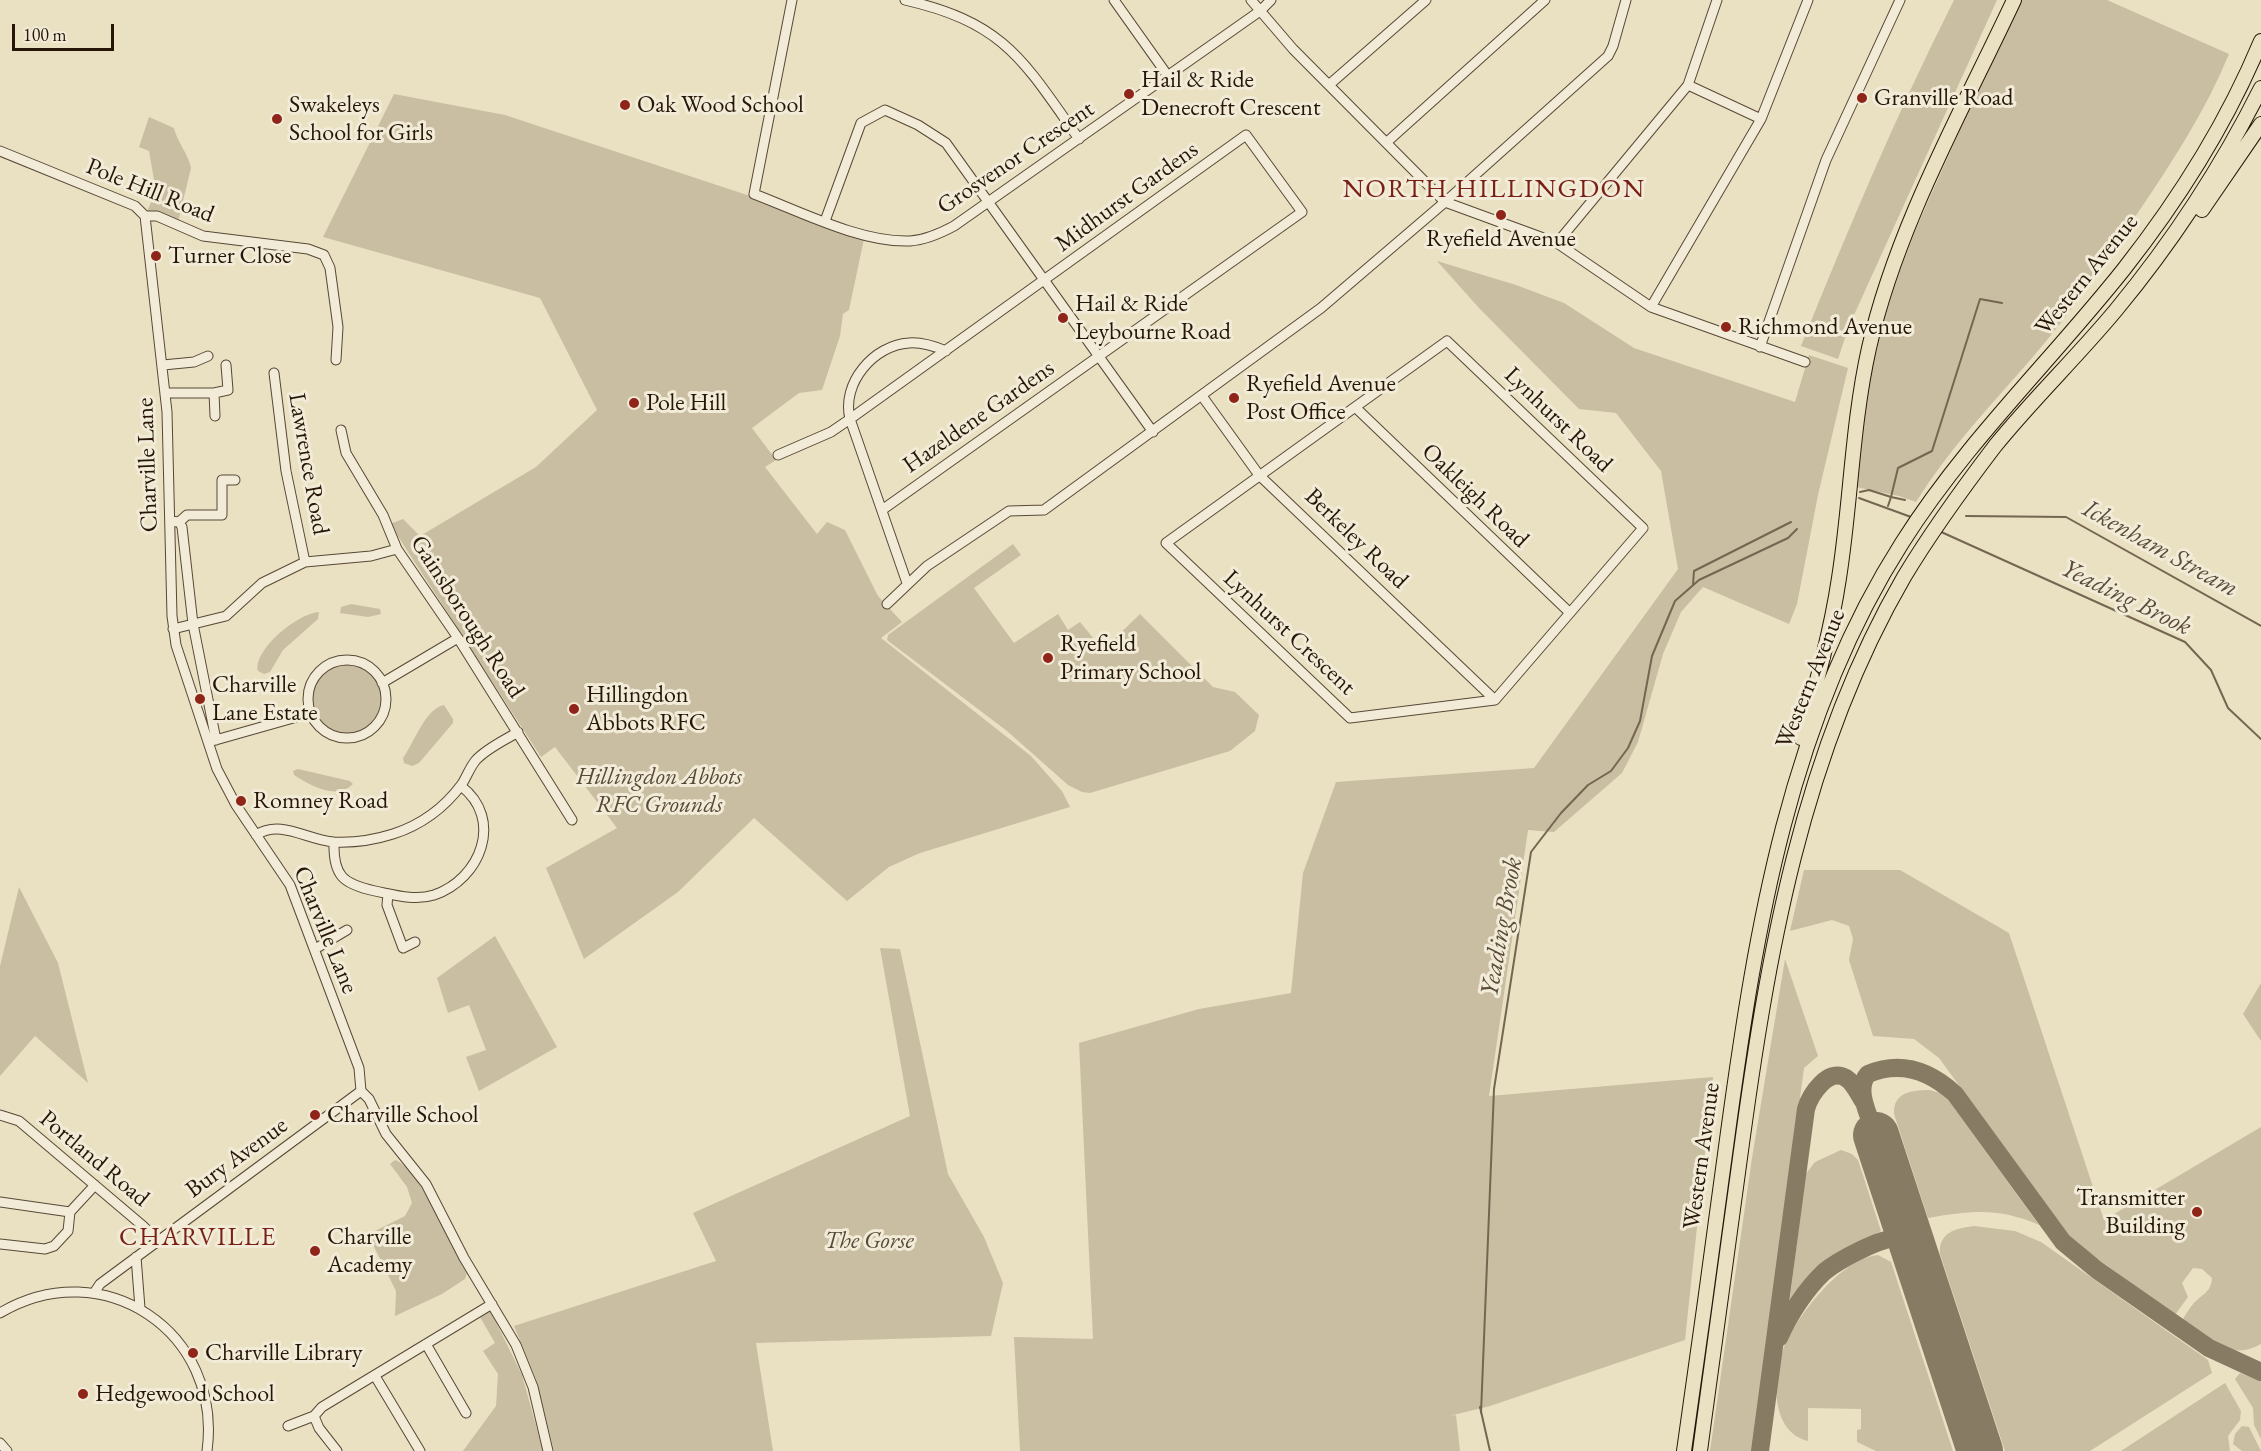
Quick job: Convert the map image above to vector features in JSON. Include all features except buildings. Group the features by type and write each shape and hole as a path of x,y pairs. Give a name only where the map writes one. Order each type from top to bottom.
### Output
{"highway":[{"path":"1770,874 1783,804 1832,618 1839,578 1858,412 1875,326 1899,251 2014,0"},
{"name":"Western Avenue","path":"1684,1451 1753,962 1770,874 1790,799 1811,734 1870,596 1932,495 2007,404 2125,268 2181,192 2219,128 2261,41"},
{"name":"Western Avenue","path":"1700,1451 1752,1073 1769,968 1799,836 1829,741 1882,619 1927,542 1995,446 2141,279 2196,204 2261,88"},
{"path":"2141,279 2178,241 2261,124"}],"street":[{"name":"Grosvenor Crescent","path":"792,0 754,194 875,237 913,241 954,226 990,202 1260,11 1271,0"},
{"path":"904,0 952,13 980,26 1008,46 1027,66 1079,139"},
{"path":"1114,0 1168,76"},
{"path":"1251,0 1445,202 1557,243 1652,307 1805,362"},
{"path":"1330,84 1426,0"},
{"path":"1387,142 1545,0"},
{"path":"887,604 927,566 1009,511 1044,510 1321,308 1445,202 1608,56 1626,0"},
{"path":"1557,243 1688,85 1717,0"},
{"path":"1652,307 1761,119 1808,0"},
{"path":"1760,347 1826,160 1900,0"},
{"path":"1688,85 1761,119"},
{"path":"825,221 861,123 885,110 918,125 946,143 1153,432"},
{"name":"Midhurst Gardens","path":"1044,280 1246,135 1302,212 1099,357"},
{"name":"Pole Hill Road","path":"0,151 135,206 145,216 157,216 203,236 308,249 324,255 330,268 338,327 336,360"},
{"name":"Charville Lane","path":"145,216 166,393 175,522 173,629 230,794 290,885 359,1068 362,1091 369,1099 386,1134 426,1184 464,1258 522,1359 533,1388 548,1451"},
{"path":"778,455 831,432 1044,280"},
{"name":"Lynhurst Road","path":"1355,407 1447,340 1643,528 1569,612"},
{"path":"907,583 850,419 848,410 852,386 859,374 876,357 908,343 932,345 946,351"},
{"path":"163,365 194,362 208,356"},
{"name":"Hazeldene Gardens","path":"882,510 1099,357"},
{"path":"166,393 214,393 228,390 226,365"},
{"name":"Lawrence Road","path":"274,373 286,471 305,562"},
{"path":"214,393 215,416"},
{"name":"Berkeley Road","path":"1202,396 1259,475 1495,700"},
{"path":"1259,475 1355,407"},
{"name":"Oakleigh Road","path":"1355,407 1569,612"},
{"name":"Gainsborough Road","path":"341,430 346,453 383,516 397,549 458,638 572,820"},
{"name":"Lynhurst Crescent","path":"1259,475 1166,543 1350,718 1495,700"},
{"path":"235,480 222,480 222,515 187,515 175,522 212,741 311,713"},
{"path":"173,629 226,616 262,584 305,562 371,556 397,549"},
{"path":"1495,700 1569,612"},
{"path":"382,683 458,638"},
{"path":"345,660 360,662 373,670 382,683 385,698 383,712 375,725 363,734 348,737 332,735 320,726 311,713 308,698 311,683 320,670 330,664 345,660"},
{"path":"256,835 276,827 307,837 334,842 369,841 403,831 438,809 460,786 478,758 518,732"},
{"path":"334,842 334,861 344,880 355,886 412,898 434,895 454,884 471,868 484,838 485,820 475,800 460,786"},
{"path":"388,894 387,905 403,948 415,942"},
{"path":"315,949 346,930"},
{"name":"Bury Avenue","path":"94,1293 100,1284 362,1091"},
{"name":"Portland Road","path":"0,1115 19,1121 158,1241"},
{"path":"0,1244 45,1249 54,1246 68,1231 70,1212 95,1185"},
{"path":"0,1203 70,1212"},
{"path":"136,1257 140,1308"},
{"path":"0,1313 18,1303 46,1294 94,1293 140,1308 177,1339 196,1369 208,1404 207,1451"},
{"path":"288,1426 314,1416 322,1407 492,1304"},
{"path":"426,1344 466,1413"},
{"path":"375,1376 420,1451"},
{"path":"314,1416 319,1428 337,1451"},
{"path":"0,1443 7,1451"}],"green space":[{"path":"1954,0 1997,0 1849,326 1838,359 1801,346 1874,172"},
{"path":"2018,0 2107,0 2229,54 2188,135 2101,268 2046,341 1956,446 1916,502 1856,487 1864,392 1877,350 1884,310 1905,253"},
{"name":"Hillingdon Abbots RFC Grounds","path":"394,94 505,115 865,234 849,310 843,314 840,336 822,390 799,393 752,428 776,460 765,467 817,534 827,522 845,530 878,596 902,622 881,638 1031,756 1062,791 1070,807 920,853 889,867 847,901 754,818 678,892 584,959 546,868 617,828 555,747 541,757 390,524 403,519 420,536 536,467 597,410 540,298 323,237"},
{"path":"149,117 174,128 191,168 177,226 145,216 156,191 149,151 139,147"},
{"path":"1437,261 1516,285 1564,303 1634,348 1795,402 1809,355 1848,368 1818,495 1797,604 1789,624 1703,587 1681,612 1663,654 1638,742 1622,773 1554,832 1528,830 1489,1096 1713,1077 1685,1340 1490,1406 1449,1416 1456,1415 1460,1451 1020,1451 1014,1337 1093,1339 1079,1043 1199,1009 1291,993 1303,873 1336,782 1534,768 1678,569 1661,471 1616,413 1579,409 1479,308"},
{"name":"Ryefield Primary School","path":"1013,544 1021,555 974,588 1014,643 1058,614 1068,630 1080,622 1103,650 1140,614 1213,687 1235,692 1259,715 1255,731 1230,751 1090,793 1082,792 1068,785 1007,731 887,640 888,635"},
{"path":"351,604 380,609 381,614 368,617 340,613 341,607"},
{"path":"319,612 318,619 283,650 270,672 264,674 258,671 258,662 262,653 279,634 300,619"},
{"path":"353,664 366,670 375,679 379,685 381,699 379,713 371,724 360,732 339,734 321,724 313,713 311,692 321,674 332,666"},
{"path":"444,705 453,723 419,763 412,766 404,763 403,758 426,720 437,708"},
{"path":"298,769 350,781 353,784 339,791 323,790 294,775 293,771"},
{"path":"1804,870 1900,870 2009,933 2104,1220 2261,1127 2261,1344 2239,1351 2229,1349 2210,1341 2182,1321 2193,1304 2210,1287 2212,1278 2202,1269 2193,1268 2182,1283 2188,1297 2175,1315 2072,1240 1939,1058 1914,1039 1873,1036 1849,960 1853,939 1849,926 1832,920 1790,931"},
{"path":"19,887 58,963 88,1083 35,1036 0,1076 0,966"},
{"path":"495,936 557,1047 479,1091 466,1057 486,1050 469,1005 448,1013 437,978"},
{"name":"The Gorse","path":"880,948 900,949 948,1174 984,1237 1003,1283 991,1336 756,1343 773,1451 554,1451 536,1379 514,1326 716,1261 693,1213 910,1116"},
{"path":"1785,959 1818,1056 1804,1068 1753,1451 1710,1451 1752,1158"},
{"path":"2261,983 2261,1041 2243,1014"},
{"path":"1930,1090 1940,1093 1949,1101 2039,1225 2010,1215 1984,1212 1928,1218 1894,1114 1900,1097 1910,1092"},
{"path":"1841,1150 1852,1154 1858,1160 1881,1231 1831,1258 1789,1306 1805,1175 1815,1162"},
{"path":"395,1160 404,1166 425,1192 467,1273 465,1279 442,1294 395,1316 396,1291 370,1239 375,1231 405,1216 412,1203 407,1187 390,1164"},
{"path":"1974,1226 2015,1231 2041,1242 2208,1360 2212,1373 2090,1451 2005,1451 1940,1254 1940,1247 1945,1236 1955,1230"},
{"path":"1878,1255 1891,1262 1953,1451 1876,1451 1857,1442 1857,1430 1861,1429 1861,1409 1808,1408 1808,1441 1796,1436 1781,1416 1776,1389 1779,1362 1798,1322 1835,1278 1849,1267"},
{"path":"490,1310 522,1375 543,1451 463,1451 496,1406 498,1374 483,1351 495,1343 480,1317"},
{"path":"2240,1373 2261,1381 2261,1439 2254,1425 2253,1408 2235,1379"},
{"path":"2225,1383 2241,1411 2240,1420 2228,1436 2230,1451 2121,1451"},
{"path":"2242,1426 2249,1427 2261,1451 2242,1451 2233,1444 2235,1434"}],"waterway":[{"path":"1860,492 1869,490 1891,497 1898,468 1932,451 1980,299 2002,303"},
{"name":"Ickenham Stream","path":"1888,506 1891,497 1905,500"},
{"name":"Yeading Brook","path":"1859,498 1911,517"},
{"name":"Ickenham Stream","path":"1966,516 2066,517 2261,626"},
{"path":"1693,585 1694,571 1791,522"},
{"name":"Yeading Brook","path":"1481,1413 1494,1089 1531,852 1561,813 1588,785 1611,771 1628,748 1640,721 1652,656 1675,601 1699,580 1788,538 1797,529"},
{"name":"Yeading Brook","path":"1939,531 2185,642 2211,670 2228,708 2261,739"},
{"name":"Yeading Brook","path":"1480,1407 1490,1451"}],"taxiway":[{"path":"1876,1135 1863,1095 1862,1087 1868,1074 1880,1070 1903,1068 1936,1079 1955,1094 2063,1242 2097,1270 2209,1348 2261,1372"},
{"path":"1760,1451 1806,1109 1816,1090 1826,1079 1833,1076 1849,1080 1863,1101"},
{"path":"1779,1338 1804,1294 1824,1272 1839,1262 1861,1250 1893,1239 1905,1242 1915,1256"}],"runway":[{"path":"1876,1135 1980,1451"}],"place":[{"name":"Hail & Ride Denecroft Crescent","path":"1129,94"},
{"name":"Granville Road","path":"1862,98"},
{"name":"Oak Wood School","path":"625,105"},
{"name":"Swakeleys School for Girls","path":"277,119"},
{"name":"Ryefield Avenue","path":"1501,215"},
{"name":"Turner Close","path":"156,256"},
{"name":"Hail & Ride Leybourne Road","path":"1063,318"},
{"name":"Richmond Avenue","path":"1726,327"},
{"name":"Ryefield Avenue Post Office","path":"1234,398"},
{"name":"Pole Hill","path":"634,403"},
{"name":"Ryefield Primary School","path":"1048,658"},
{"name":"Charville Lane Estate","path":"200,699"},
{"name":"Hillingdon Abbots RFC","path":"574,709"},
{"name":"Romney Road","path":"241,801"},
{"name":"Charville School","path":"315,1115"},
{"name":"Transmitter Building","path":"2197,1212"},
{"name":"Charville Academy","path":"315,1251"},
{"name":"Charville Library","path":"193,1353"},
{"name":"Hedgewood School","path":"83,1394"}],"district":[{"name":"NORTH HILLINGDON","path":"1494,190"},
{"name":"CHARVILLE","path":"198,1238"}]}
